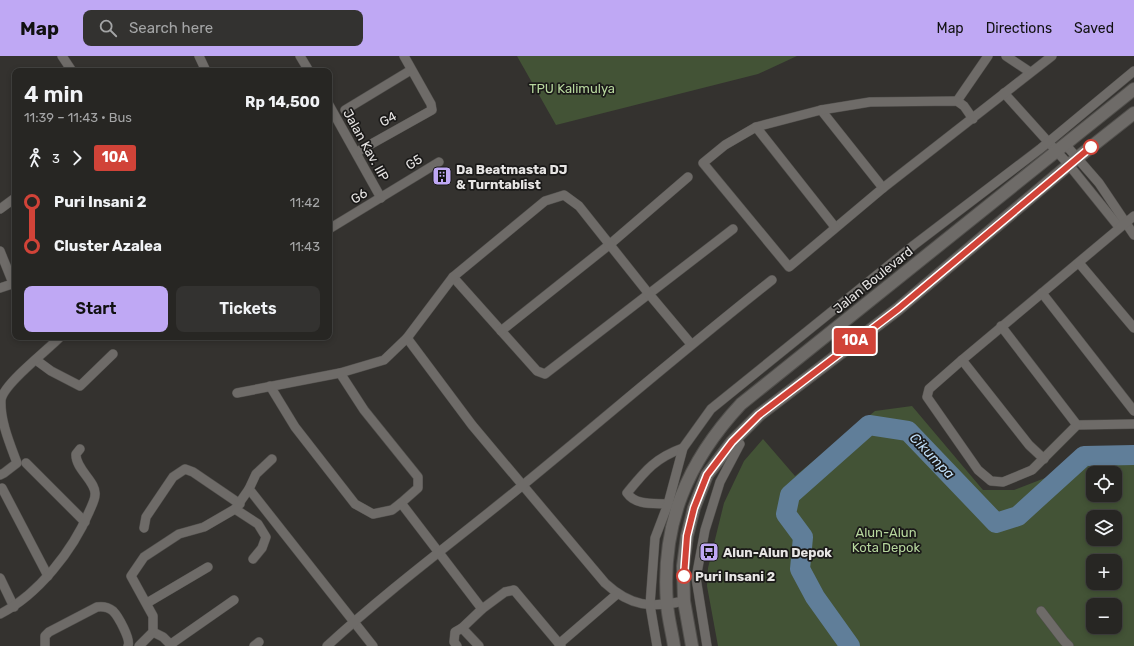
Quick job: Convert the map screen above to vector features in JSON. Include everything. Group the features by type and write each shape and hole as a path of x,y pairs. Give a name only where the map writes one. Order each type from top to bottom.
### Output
{"main road":[{"name":"Jalan Boulevard","path":"674,646 667,605 666,572 668,549 681,494 693,467 722,424 741,404 1056,145 1134,89"},
{"path":"692,646 684,601 683,566 687,536 694,508 707,475 732,442 759,415 898,309 1073,162 1134,113"}],"street":[{"path":"62,56 70,68"},
{"path":"199,56 205,68"},
{"path":"300,56 307,68"},
{"path":"345,110 411,70 404,56"},
{"path":"956,100 988,56"},
{"path":"1006,56 1030,72"},
{"path":"973,119 964,106 956,100 870,102 821,110 756,127 725,145 703,163 789,266 883,188 973,119 1030,72 1052,56"},
{"name":"G4","path":"357,152 432,110 431,104 411,70"},
{"path":"657,646 650,605 655,538 668,504 683,448 710,409 914,245 1056,145 1134,71"},
{"path":"1004,93 1073,162 1098,183 1122,225 1134,235"},
{"name":"Jalan Kav. IIP","path":"332,109 381,198"},
{"path":"821,110 883,188"},
{"path":"756,127 836,227"},
{"name":"G5","path":"381,198 439,162"},
{"path":"501,331 609,245 688,177"},
{"path":"238,393 340,373 384,360 407,338 453,277 545,201 564,195 579,206 609,245 691,344"},
{"name":"G6","path":"332,227 381,198"},
{"path":"0,209 12,200"},
{"path":"1134,216 962,360 929,389 927,397 978,470 991,481 1003,482 1032,470 1077,425 1134,424"},
{"path":"453,277 537,371 545,374 733,229"},
{"path":"0,251 12,278"},
{"path":"1079,263 1134,328"},
{"path":"327,646 354,621 523,485 691,344 772,280"},
{"path":"0,288 12,284"},
{"path":"1042,292 1134,411"},
{"path":"1001,326 1077,425"},
{"path":"407,338 472,425 617,594 639,605 667,605 684,601"},
{"path":"0,475 4,474 17,463 3,420 1,399 17,377 57,340"},
{"path":"36,360 51,371 80,386 113,354"},
{"path":"962,360 1029,445 1044,459"},
{"path":"270,386 295,427 355,504 373,514 392,510 418,488 418,477 364,410 340,373"},
{"path":"707,646 696,578 705,530 720,482 740,444"},
{"path":"668,504 639,502 631,499 627,493 652,464 671,452 683,448"},
{"path":"0,614 14,607 48,576 85,522 95,495 95,488 76,460 76,454 80,449"},
{"path":"139,646 153,632 153,616 131,576 144,557 179,534 204,527 238,506 249,490 256,474 272,459"},
{"path":"26,463 85,522"},
{"path":"144,528 146,517 174,477 185,470 193,472 238,506 258,524 266,537 262,548 253,559"},
{"path":"2,488 48,576"},
{"path":"249,490 373,646"},
{"path":"401,503 440,552 482,609"},
{"path":"147,603 208,567"},
{"path":"0,578 14,607"},
{"path":"457,646 454,642 455,632 462,628 482,609 505,592 514,590 560,645 617,594"},
{"path":"153,632 162,637 171,645 234,600"},
{"path":"45,646 45,636 49,632 97,606 102,606 113,611 117,617 129,640 128,646"},
{"path":"1041,611 1064,642 1070,646"},
{"path":"462,628 478,646"}],"green space":[{"name":"TPU Kalimulya","path":"517,56 797,56 758,74 556,125"},
{"name":"Alun-Alun Kota Depok","path":"912,406 983,490 1014,490 1089,461 1134,447 1134,646 718,646 707,586 708,568 724,503 744,461 763,439 795,476 875,411"}],"waterway":[{"name":"Cikumpa","path":"850,646 815,597 800,569 803,537 786,514 790,495 869,425 908,431 996,523 1018,516 1084,456 1134,455"}],"bus line":[{"name":"10A","path":"684,576 683,566 687,536 694,508 707,475 732,442 759,415 898,309 1091,147"}],"place":[{"name":"Da Beatmasta DJ & Turntablist","path":"442,176"},
{"name":"Alun-Alun Depok","path":"709,552"},
{"name":"Puri Insani 2","path":"684,576"}]}
